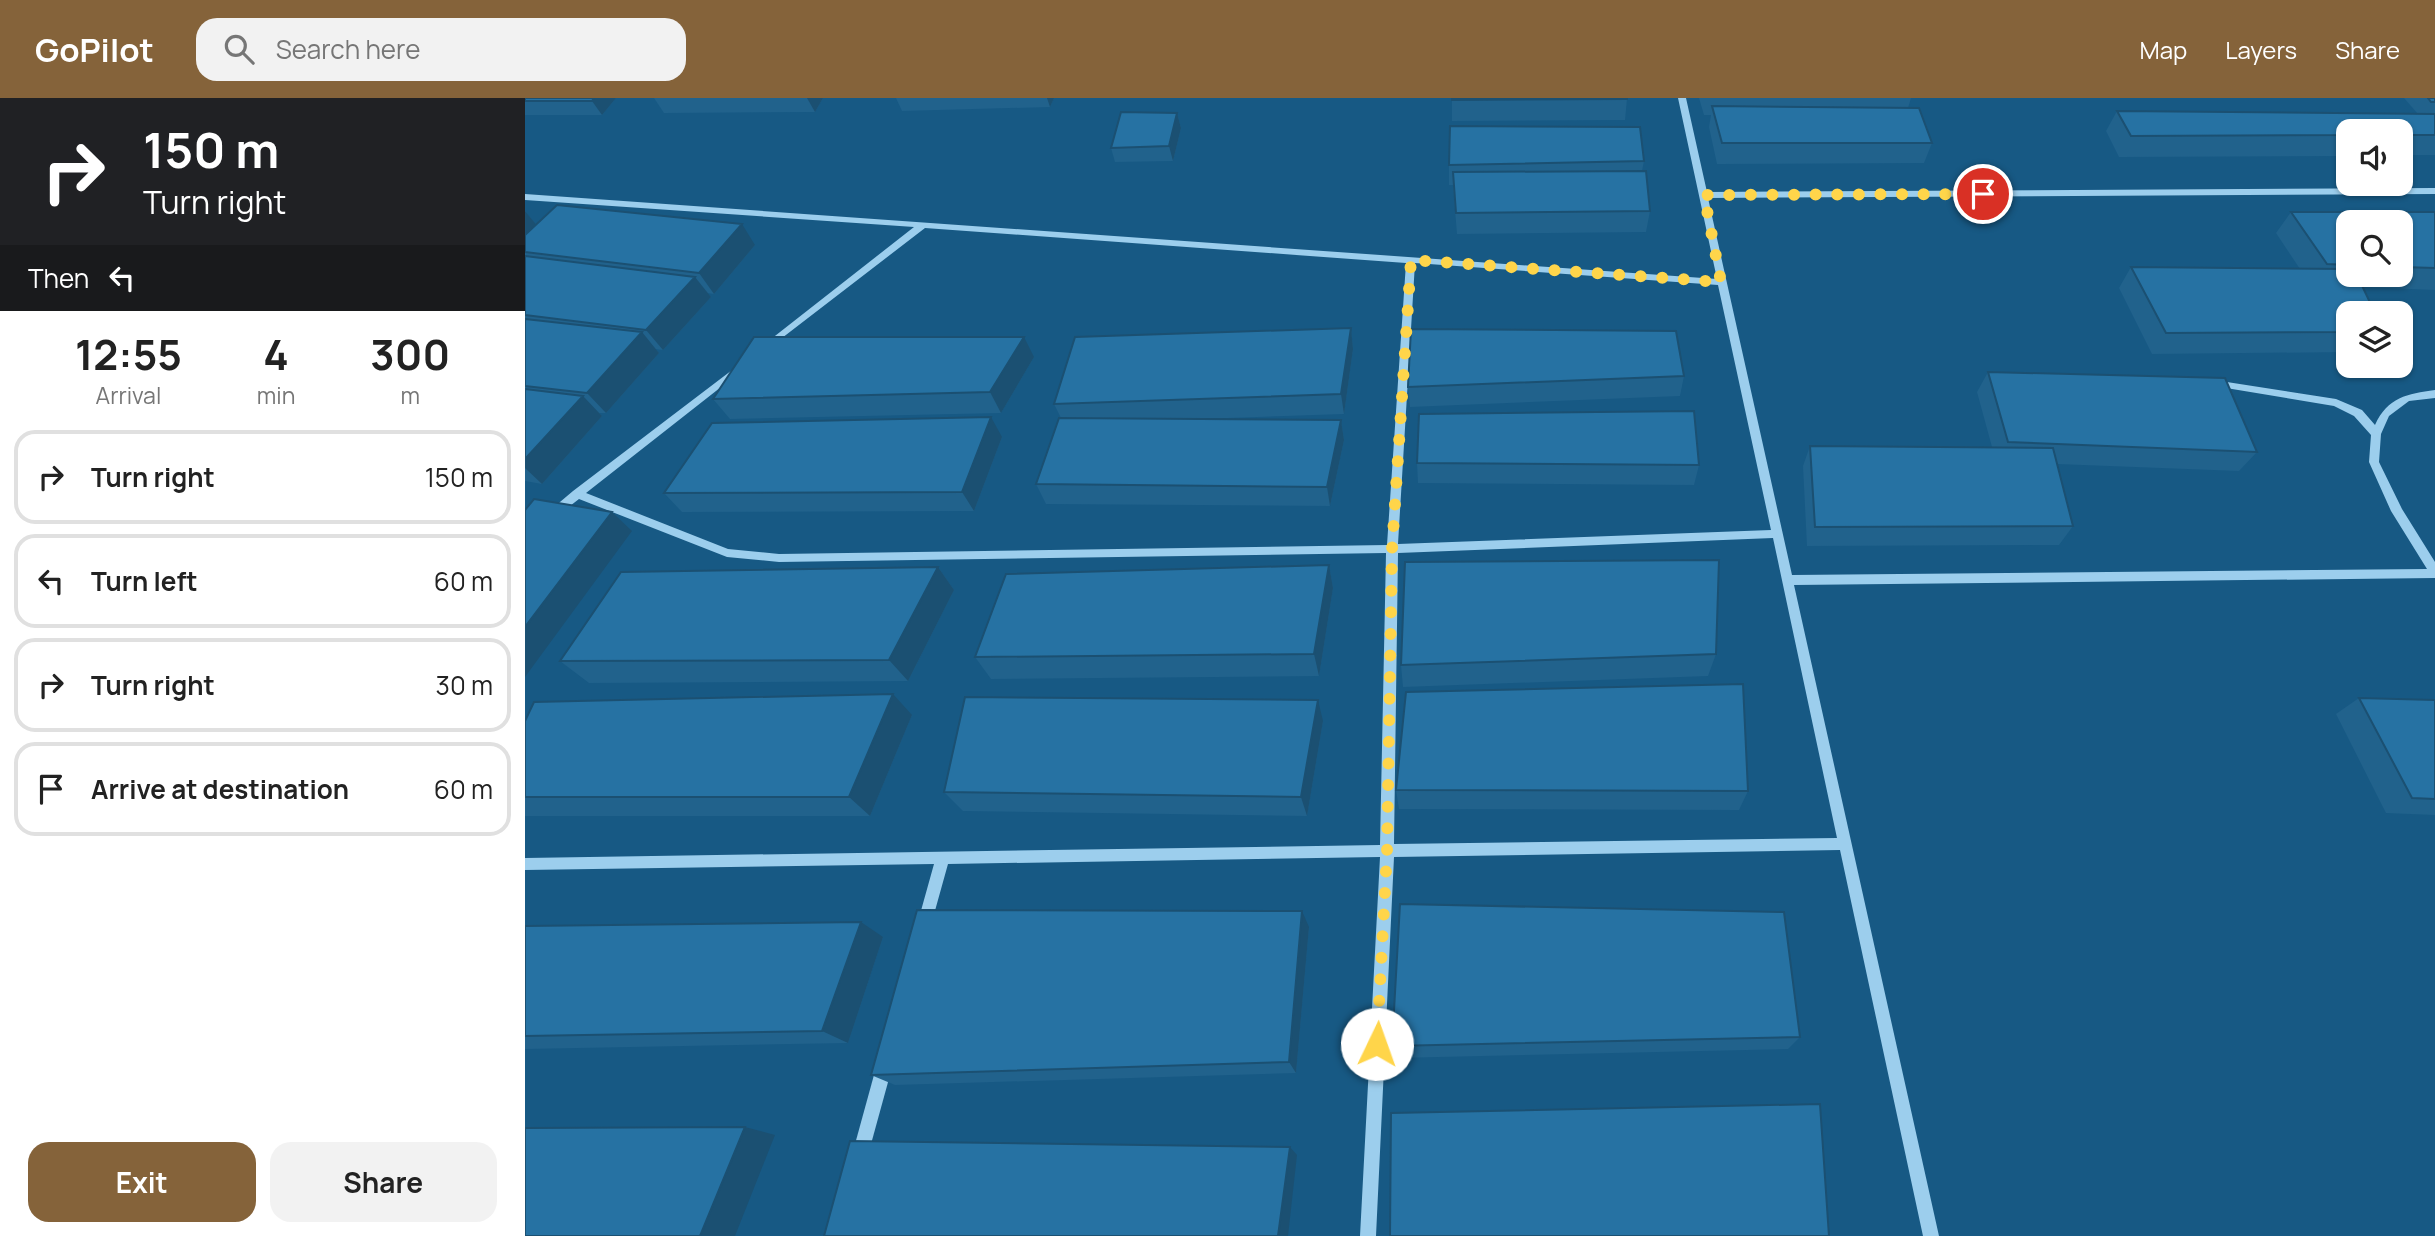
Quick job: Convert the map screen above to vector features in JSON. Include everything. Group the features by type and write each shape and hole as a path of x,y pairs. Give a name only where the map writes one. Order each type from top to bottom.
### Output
{"street":[{"path":"1682,98 1775,534 1931,1236"},
{"path":"1704,195 2435,191"},
{"path":"525,197 1721,282"},
{"path":"546,519 923,225"},
{"path":"1368,1236 1387,851 1392,549 1411,260"},
{"path":"2204,382 2336,403 2358,413 2375,434"},
{"path":"2435,394 2406,398 2385,414 2375,434 2374,462 2397,511 2435,572"},
{"path":"577,494 727,554 779,558 1392,549 1775,534"},
{"path":"1787,580 2435,572"},
{"path":"525,864 1844,844"},
{"path":"920,939 943,858"},
{"path":"856,1169 890,1047"}],"building":[{"path":"525,98 594,98 592,101 525,101"},
{"path":"1627,98 1627,99 1452,100"},
{"path":"1712,106 1919,108 1932,143 1722,143"},
{"path":"2117,111 2435,114 2435,135 2413,135 2413,119 2336,119 2336,135 2131,136"},
{"path":"1121,112 1177,113 1169,146 1111,148"},
{"path":"1450,126 1640,127 1644,161 1449,165"},
{"path":"1646,171 1650,211 1456,213 1453,172"},
{"path":"557,205 742,224 699,273 525,252 525,235"},
{"path":"2291,212 2336,212 2336,264 2327,264"},
{"path":"2413,212 2435,212 2435,268 2413,267"},
{"path":"525,256 695,277 646,330 525,315"},
{"path":"2131,267 2336,269 2336,287 2363,287 2369,301 2336,301 2336,332 2166,333"},
{"path":"525,319 642,332 587,393 525,386"},
{"path":"1351,328 1341,394 1054,404 1075,337"},
{"path":"1411,329 1676,331 1684,376 1408,387"},
{"path":"754,337 1024,337 990,392 713,399"},
{"path":"1988,372 2225,378 2257,452 2008,442"},
{"path":"525,389 583,396 525,459"},
{"path":"1694,411 1699,465 1417,463 1419,414"},
{"path":"991,417 962,492 664,493 712,423"},
{"path":"1059,418 1341,420 1327,487 1036,484"},
{"path":"1810,446 2053,448 2073,526 1815,527"},
{"path":"534,499 612,512 525,627 525,510"},
{"path":"1719,560 1716,654 1401,665 1405,562"},
{"path":"1329,565 1314,654 975,657 1006,574"},
{"path":"938,567 889,660 560,661 621,572"},
{"path":"1743,684 1748,791 1396,790 1406,692"},
{"path":"893,694 849,797 525,797 525,721 534,702"},
{"path":"965,697 1318,700 1301,797 944,792"},
{"path":"2359,698 2435,700 2435,799 2412,798"},
{"path":"1400,904 1784,912 1800,1037 1392,1046"},
{"path":"917,910 1302,911 1289,1062 871,1075"},
{"path":"861,922 822,1031 525,1036 525,926"},
{"path":"1820,1104 1829,1236 1390,1236 1391,1113"},
{"path":"745,1127 700,1236 525,1236 525,1128"},
{"path":"850,1141 1290,1147 1278,1236 824,1236"}],"route":[{"path":"1377,1044 1387,851 1392,549 1402,360 1411,260 1721,282 1704,195 1983,194"}]}
